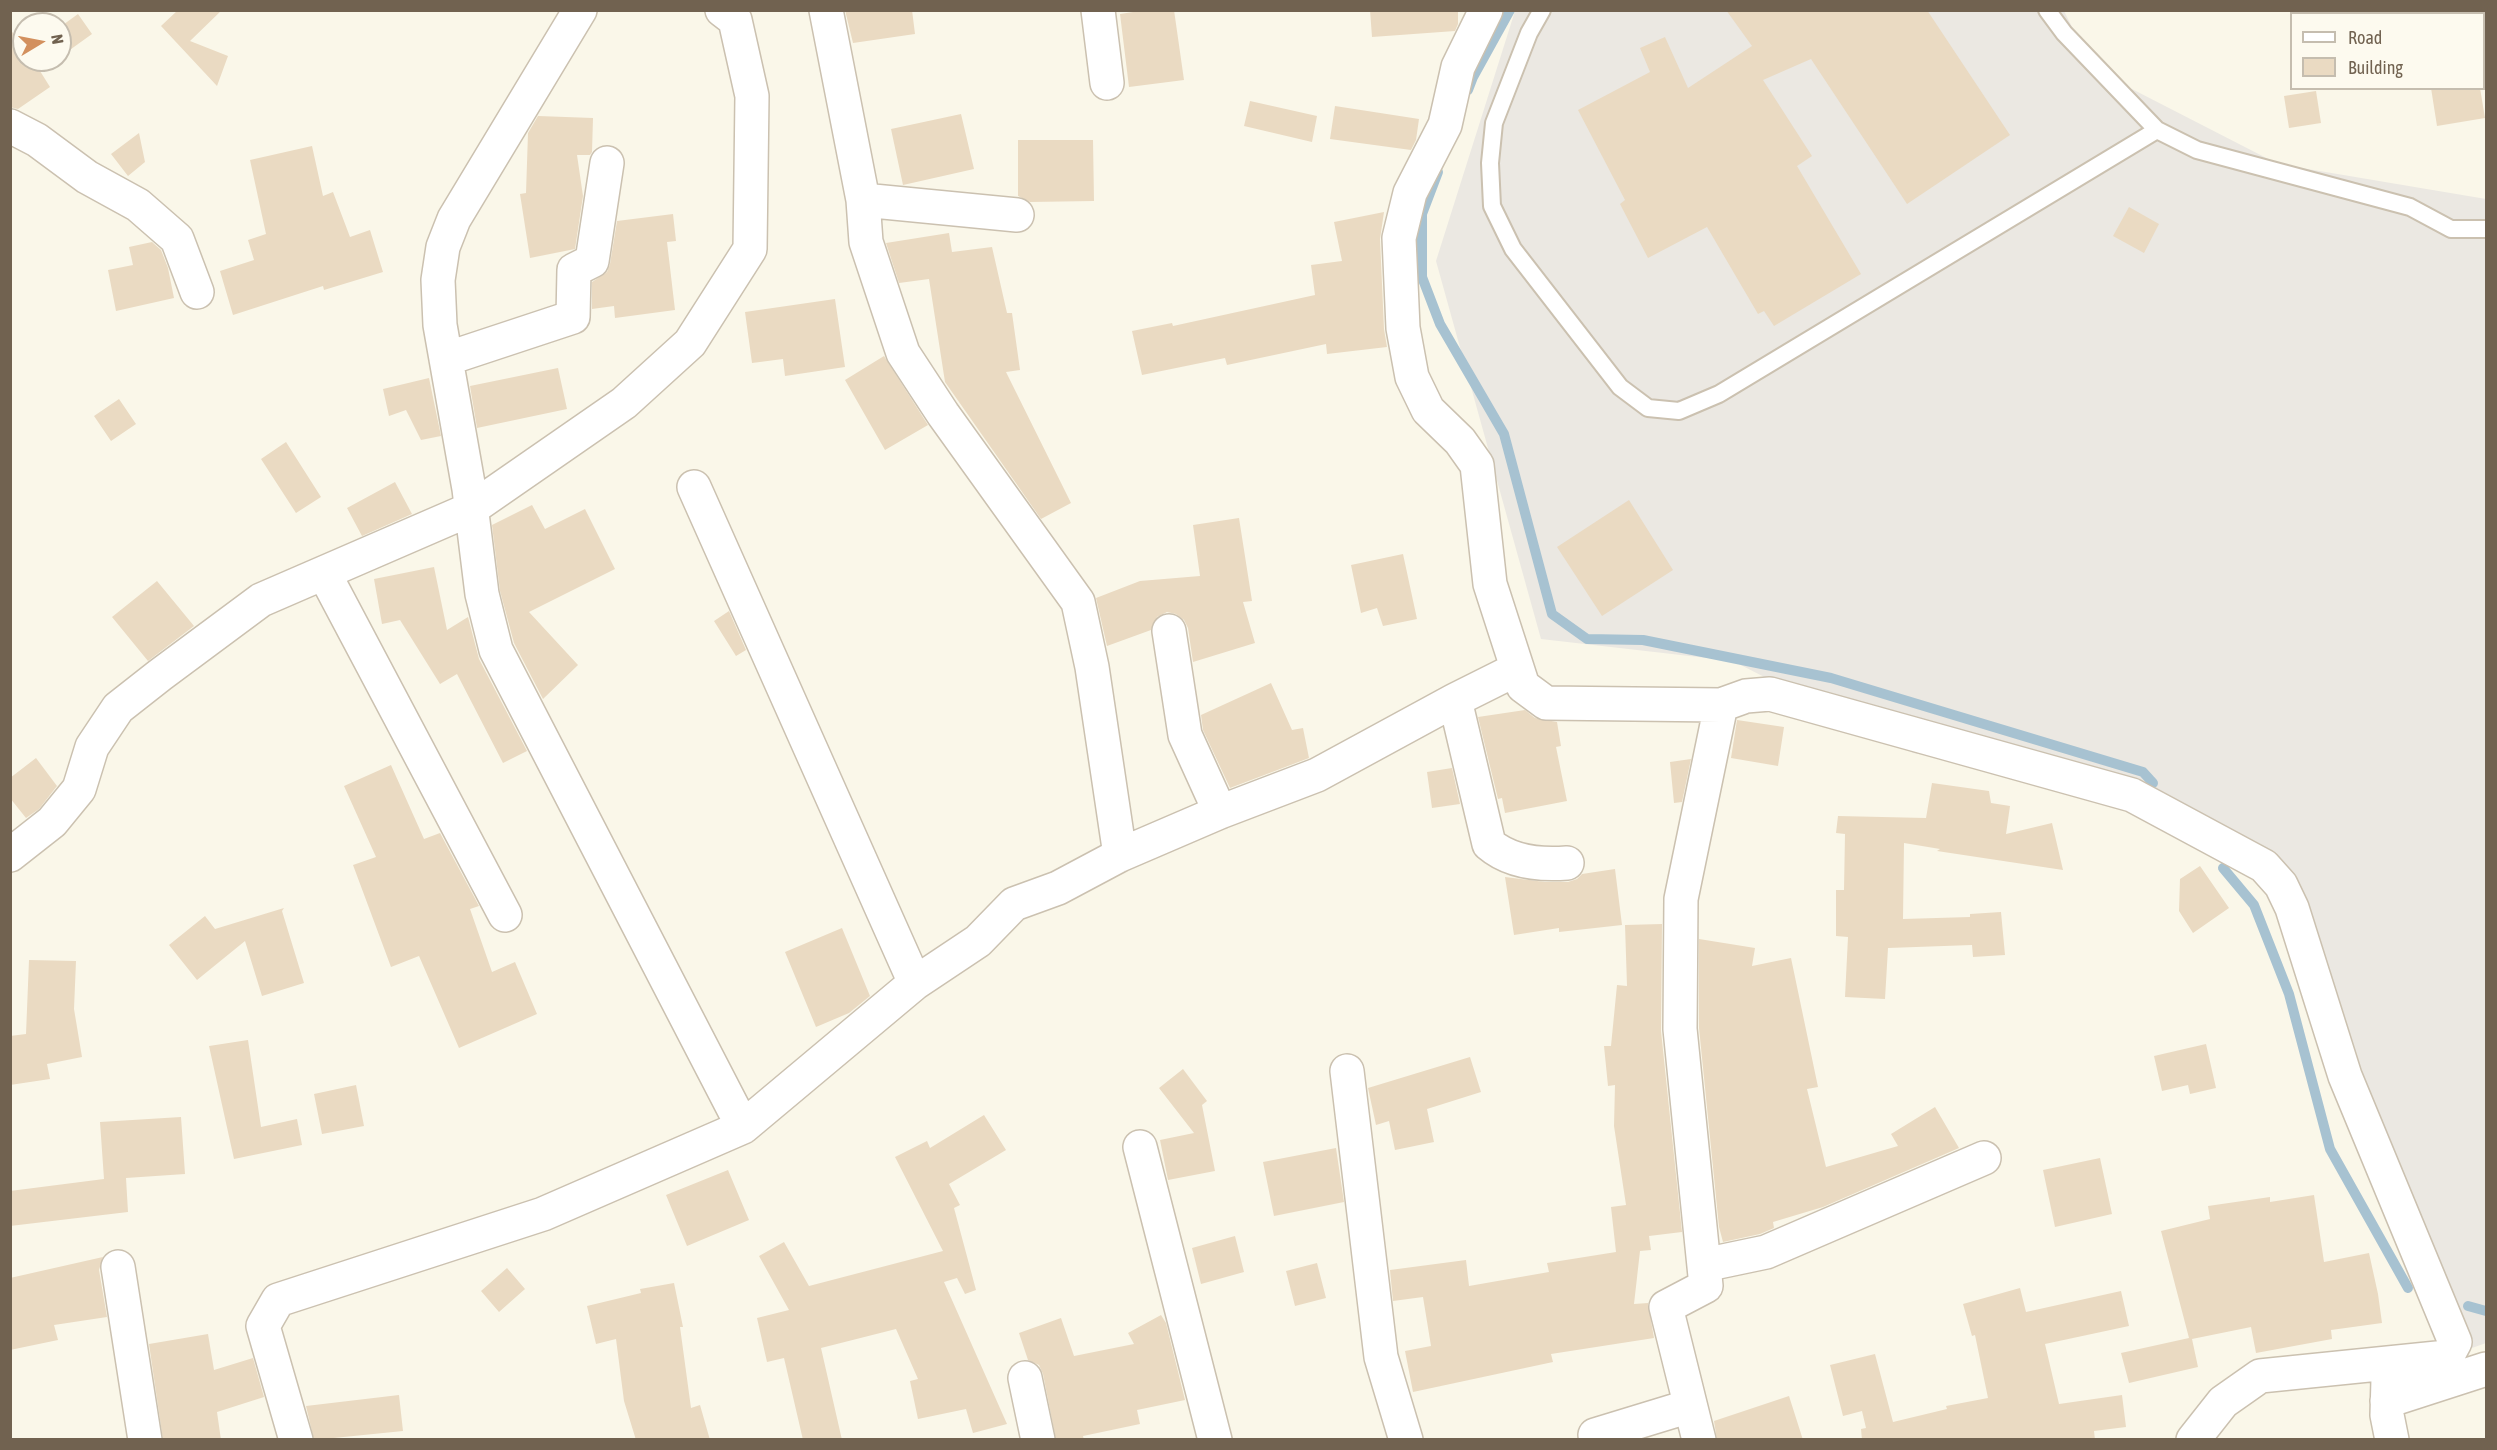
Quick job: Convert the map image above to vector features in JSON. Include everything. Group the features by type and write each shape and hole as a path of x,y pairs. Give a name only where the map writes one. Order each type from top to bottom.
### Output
{"street":[{"path":"580,10 454,219 442,247 438,280 440,325 471,509 482,594 496,650 743,1127"},
{"path":"10,855 52,822 79,789 92,747 118,708 261,600 471,509 624,403 690,343 750,249 752,96 735,20 722,10"},
{"path":"826,10 863,200 866,242 903,352 943,414 1078,602 1092,667 1120,855"},
{"path":"1098,10 1107,83"},
{"path":"1486,10 1458,67 1444,125 1410,193 1399,238 1400,285 1403,328 1412,377 1428,410 1460,441 1477,465 1490,584 1523,686 1546,703 1721,705 1746,696 1770,694 2132,795 2264,866 2281,885 2292,908 2345,1076 2455,1342 2447,1357 2260,1376 2223,1402 2193,1440"},
{"path":"10,126 37,140 87,177 138,205 177,239 198,292"},
{"path":"446,359 573,317 574,270 592,261 607,163"},
{"path":"863,200 1017,215"},
{"path":"694,487 915,983"},
{"path":"324,573 505,915"},
{"path":"1168,631 1185,735 1220,812"},
{"path":"297,1440 263,1326 278,1300 543,1214 743,1127 915,983 978,941 1014,904 1058,888 1120,855 1220,812 1317,775 1517,669"},
{"path":"1455,700 1489,844 1499,853 1542,865 1568,863"},
{"path":"1699,1440 1666,1307 1706,1286 1680,1029 1681,899 1721,705"},
{"path":"1347,1071 1381,1357 1406,1440"},
{"path":"1140,1147 1215,1440"},
{"path":"1704,1265 1766,1252 1984,1158"},
{"path":"118,1267 145,1440"},
{"path":"2389,1363 2387,1415 2392,1440"},
{"path":"2387,1401 2487,1369"},
{"path":"1025,1378 1038,1440"},
{"path":"1595,1434 1690,1406"}],"lane":[{"path":"1542,10 1529,33 1494,123 1490,163 1492,206 1513,249 1620,387 1648,408 1679,411 1719,394 2157,130"},
{"path":"2048,10 2064,33 2157,130 2197,150 2410,207 2451,229 2487,229"}],"shaded area":[{"path":"1515,11 2064,11 2093,69 2278,164 2486,199 2486,1343 2472,1348 2365,1125 2258,856 2086,784 1913,753 1733,661 1541,639 1436,261"}],"building":[{"path":"178,10 222,10 190,41 228,56 217,86 161,26"},
{"path":"845,10 912,10 915,34 853,43"},
{"path":"1146,10 1174,10 1184,80 1129,87 1120,14"},
{"path":"1370,10 1458,10 1458,24 1455,31 1372,37"},
{"path":"1726,10 1927,10 2010,135 1907,204 1811,59 1763,80 1812,156 1797,166 1861,274 1774,326 1764,311 1758,314 1707,227 1648,258 1620,204 1625,200 1578,110 1650,72 1640,48 1665,37 1688,88 1752,46"},
{"path":"78,14 92,34 72,48 72,18"},
{"path":"10,29 12,32 12,72 41,72 50,87 18,109 10,107"},
{"path":"2431,90 2480,90 2485,118 2437,126"},
{"path":"2316,91 2321,123 2289,128 2284,96"},
{"path":"1250,101 1317,116 1312,142 1244,126"},
{"path":"1335,106 1419,119 1416,140 1411,150 1330,139"},
{"path":"961,114 974,169 903,185 891,129"},
{"path":"538,116 593,118 592,152 590,155 577,155 583,196 575,249 530,258 520,194 526,193 528,133"},
{"path":"139,133 145,162 128,176 111,154"},
{"path":"1018,140 1093,140 1094,201 1030,202 1018,196"},
{"path":"312,146 323,196 333,192 350,237 370,230 383,272 324,290 323,286 233,315 220,271 254,260 248,240 266,234 250,160"},
{"path":"2129,207 2159,224 2144,253 2113,236"},
{"path":"1384,212 1380,239 1384,329 1387,347 1327,354 1326,344 1227,365 1225,358 1142,375 1132,331 1172,323 1173,326 1315,295 1311,265 1342,261 1334,222"},
{"path":"673,214 676,241 667,242 675,310 615,318 614,306 592,309 592,282 607,272 617,221"},
{"path":"949,233 952,252 992,247 1007,313 1012,313 1020,370 1006,372 1071,503 1041,519 945,382 929,279 899,283 886,243"},
{"path":"152,242 161,250 168,268 174,298 116,311 108,270 133,265 129,247"},
{"path":"835,299 845,367 785,376 783,359 752,363 745,312"},
{"path":"884,356 928,425 885,450 845,380"},
{"path":"558,368 567,409 477,428 470,386"},
{"path":"429,378 441,436 421,440 406,410 389,416 383,389"},
{"path":"119,399 136,424 111,441 94,416"},
{"path":"286,442 321,497 296,513 261,459"},
{"path":"395,482 412,514 362,536 347,508"},
{"path":"1629,500 1673,570 1602,616 1557,547"},
{"path":"532,505 545,529 585,509 615,569 529,612 578,665 543,699 514,643 500,591 492,525"},
{"path":"1239,518 1252,601 1243,602 1255,643 1193,662 1188,628 1184,620 1176,614 1167,612 1157,617 1151,630 1107,646 1096,598 1140,581 1200,576 1193,525"},
{"path":"1403,554 1417,619 1383,626 1377,608 1361,613 1351,565"},
{"path":"434,567 447,630 468,617 479,659 527,751 503,763 457,674 440,684 400,620 382,624 374,579"},
{"path":"157,581 194,626 148,661 112,617"},
{"path":"729,611 746,650 736,656 714,621"},
{"path":"1271,683 1292,730 1303,728 1309,758 1230,788 1203,730 1201,715"},
{"path":"1525,710 1535,718 1557,722 1561,746 1556,747 1567,801 1505,813 1502,798 1498,799 1478,717"},
{"path":"1737,720 1784,727 1778,766 1731,758"},
{"path":"36,758 57,786 39,809 26,818 10,798 10,778"},
{"path":"1691,759 1682,802 1674,803 1670,762"},
{"path":"391,765 424,839 440,833 479,906 470,909 492,972 515,962 537,1014 459,1048 419,956 391,967 353,865 376,857 344,786"},
{"path":"1452,768 1460,804 1432,808 1427,772"},
{"path":"1932,783 1989,791 1991,803 2010,806 2006,834 2052,823 2063,870 1937,851 1940,849 1904,843 1903,919 1970,917 1970,914 2001,912 2005,955 1973,957 1972,945 1888,948 1885,999 1845,997 1848,937 1836,936 1836,890 1844,890 1845,834 1836,833 1838,816 1926,818"},
{"path":"2200,866 2229,908 2193,933 2179,911 2180,879"},
{"path":"1615,869 1622,925 1559,932 1559,928 1514,935 1505,877 1545,882 1568,882 1577,879 1582,874"},
{"path":"284,908 282,911 304,983 262,996 245,941 197,980 169,945 205,916 215,929"},
{"path":"1662,924 1661,1031 1682,1232 1649,1236 1651,1250 1640,1251 1634,1304 1648,1303 1654,1338 1551,1354 1553,1362 1413,1392 1405,1351 1431,1346 1423,1297 1393,1301 1390,1270 1466,1260 1469,1286 1549,1272 1547,1263 1616,1252 1611,1207 1626,1205 1614,1126 1615,1085 1608,1086 1604,1046 1611,1046 1617,985 1627,986 1625,925"},
{"path":"842,928 870,996 849,1013 816,1027 785,952"},
{"path":"1699,939 1755,948 1752,966 1791,958 1818,1087 1807,1089 1826,1167 1898,1146 1891,1134 1935,1107 1959,1148 1823,1207 1773,1222 1774,1228 1760,1234 1723,1242 1719,1227 1699,1028"},
{"path":"29,960 76,961 74,1009 82,1057 47,1064 50,1079 10,1085 10,1036 26,1034"},
{"path":"248,1040 261,1127 297,1119 302,1145 234,1159 209,1046"},
{"path":"2206,1044 2216,1088 2190,1094 2188,1085 2162,1091 2154,1056"},
{"path":"1470,1057 1481,1092 1427,1109 1434,1142 1395,1150 1389,1121 1376,1125 1368,1088"},
{"path":"1183,1069 1207,1101 1202,1105 1215,1171 1168,1180 1160,1140 1194,1133 1159,1088"},
{"path":"356,1085 364,1126 322,1134 314,1094"},
{"path":"984,1115 1006,1150 949,1184 960,1205 954,1208 976,1290 965,1294 957,1278 944,1282 1007,1424 973,1433 966,1409 918,1419 910,1381 918,1379 896,1329 821,1348 842,1440 803,1440 784,1358 767,1362 757,1318 789,1310 759,1256 784,1242 809,1286 943,1251 895,1157 927,1141 930,1148"},
{"path":"181,1117 185,1174 126,1178 128,1212 10,1226 10,1191 104,1179 100,1122"},
{"path":"1336,1148 1344,1202 1274,1216 1263,1162"},
{"path":"2100,1158 2112,1214 2055,1227 2043,1170"},
{"path":"728,1170 749,1220 687,1246 666,1195"},
{"path":"2314,1195 2324,1262 2369,1253 2382,1323 2331,1330 2332,1339 2256,1353 2251,1327 2192,1339 2198,1367 2129,1383 2121,1353 2189,1338 2161,1231 2210,1219 2208,1206 2270,1197 2270,1202"},
{"path":"1235,1236 1244,1272 1201,1284 1192,1248"},
{"path":"103,1257 99,1270 107,1317 54,1325 58,1340 10,1350 10,1278"},
{"path":"1317,1263 1326,1298 1295,1306 1286,1271"},
{"path":"507,1268 525,1289 499,1312 481,1291"},
{"path":"674,1283 683,1327 680,1327 691,1408 700,1405 710,1440 636,1440 624,1401 616,1339 596,1344 587,1306 641,1293 640,1289"},
{"path":"2020,1288 2026,1312 2121,1291 2129,1326 2045,1344 2059,1404 2122,1395 2126,1427 2094,1431 2095,1440 1862,1440 1861,1429 1866,1428 1862,1411 1843,1416 1830,1365 1875,1354 1893,1422 1947,1409 1946,1406 1988,1398 1975,1335 1972,1336 1963,1304"},
{"path":"1161,1315 1166,1323 1185,1400 1137,1410 1140,1424 1083,1436 1084,1440 1056,1440 1043,1374 1039,1365 1028,1360 1019,1333 1061,1318 1074,1356 1134,1344 1128,1333"},
{"path":"208,1334 214,1370 253,1358 264,1397 217,1412 221,1440 163,1440 149,1344"},
{"path":"399,1395 403,1431 314,1440 306,1406"},
{"path":"1789,1396 1803,1440 1717,1440 1714,1421"}],"waterway":[{"path":"1468,90 1510,10"},
{"path":"1438,172 1422,214 1422,277 1440,324 1504,434 1552,614 1587,639 1643,640 1831,678 2143,772 2153,783"},
{"path":"2223,868 2254,905 2289,994 2330,1149 2408,1288"},
{"path":"2468,1306 2486,1311"}]}
